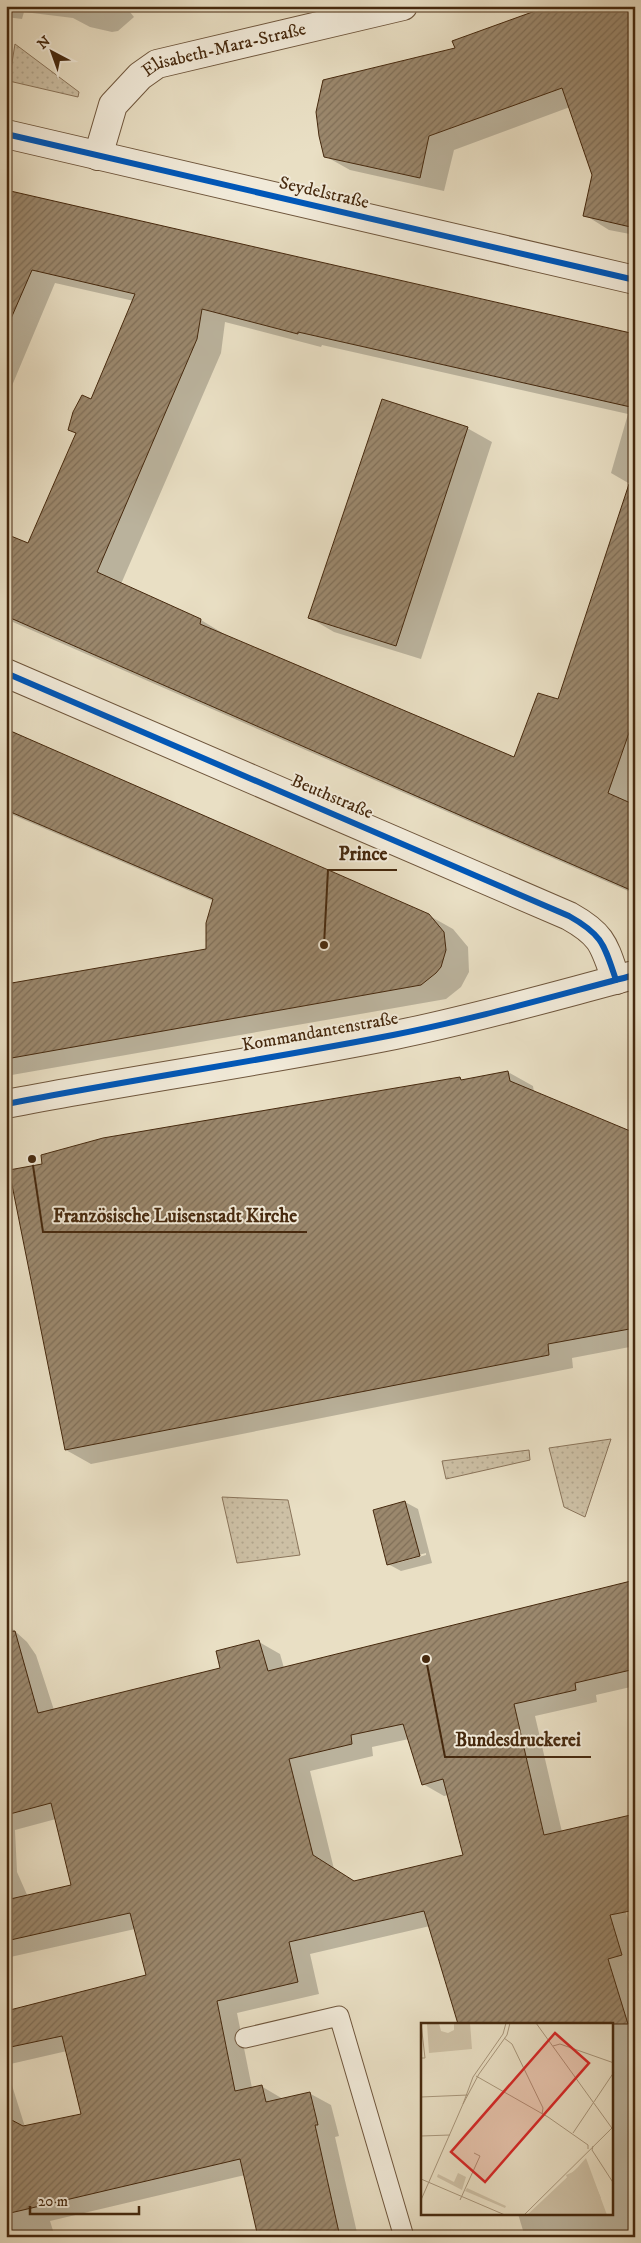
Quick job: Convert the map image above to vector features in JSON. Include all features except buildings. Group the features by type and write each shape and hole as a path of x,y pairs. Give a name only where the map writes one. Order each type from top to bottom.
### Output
{"street":[{"name":"Elisabeth-Mara-Straße","path":"98,156 112,105 140,76 157,64 402,6"},
{"name":"Seydelstraße","path":"6,134 635,280"},
{"name":"Beuthstraße","path":"6,673 569,916 598,935 626,977"},
{"name":"Kommandantenstraße","path":"6,1104 401,1034 479,1017 626,977"}],"lane":[{"path":"245,2038 338,2016 404,2237"}],"shaded area":[{"path":"15,44 79,92 78,97 9,81"},
{"path":"611,1439 585,1517 564,1507 549,1448"},
{"path":"529,1450 530,1460 446,1479 442,1461"},
{"path":"222,1497 288,1500 300,1555 237,1563"}],"cycle path":[{"path":"6,134 635,280"},
{"path":"6,673 569,916 596,935 605,949 616,980"},
{"path":"6,1104 424,1029 635,975"}],"place":[{"name":"Prince","path":"324,945"},
{"name":"Französische Luisenstadt Kirche","path":"32,1159"},
{"name":"Bundesdruckerei","path":"426,1659"}]}
